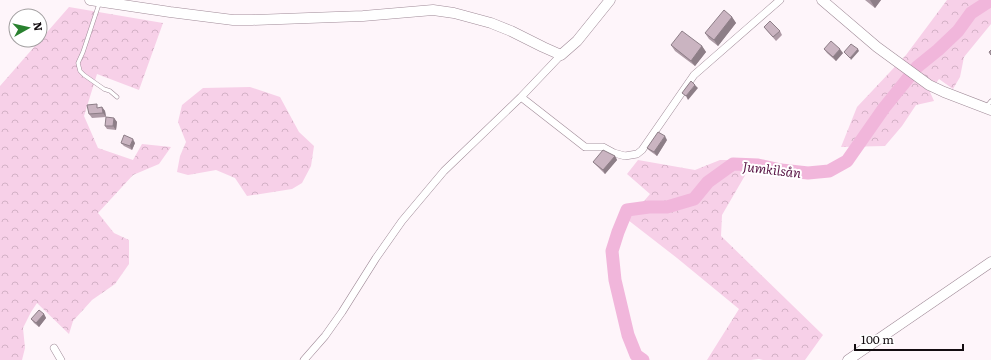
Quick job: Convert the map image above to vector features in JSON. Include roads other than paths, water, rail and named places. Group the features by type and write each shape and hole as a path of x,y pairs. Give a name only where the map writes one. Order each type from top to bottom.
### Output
{"street":[{"path":"90,0 233,20 363,16 433,10 454,13 491,23 561,55"},
{"path":"304,360 325,336 342,312 376,258 402,221 444,171 577,41 610,0"},
{"path":"521,97 585,147 603,147 614,153 625,156 637,154 642,150 694,75 780,0"},
{"path":"822,0 877,47 929,85 944,92 989,106"},
{"path":"848,360 991,262"},
{"path":"54,348 61,360"}],"lane":[{"path":"100,2 78,63 80,71 84,75 117,97"}],"waterway":[{"name":"Jumkilsån","path":"643,360 636,355 628,335 615,280 612,251 627,210 649,207 667,207 694,199 708,182 733,164 758,165 781,170 808,173 829,171 847,161 884,108 917,67 958,31 971,13 991,0"}]}
